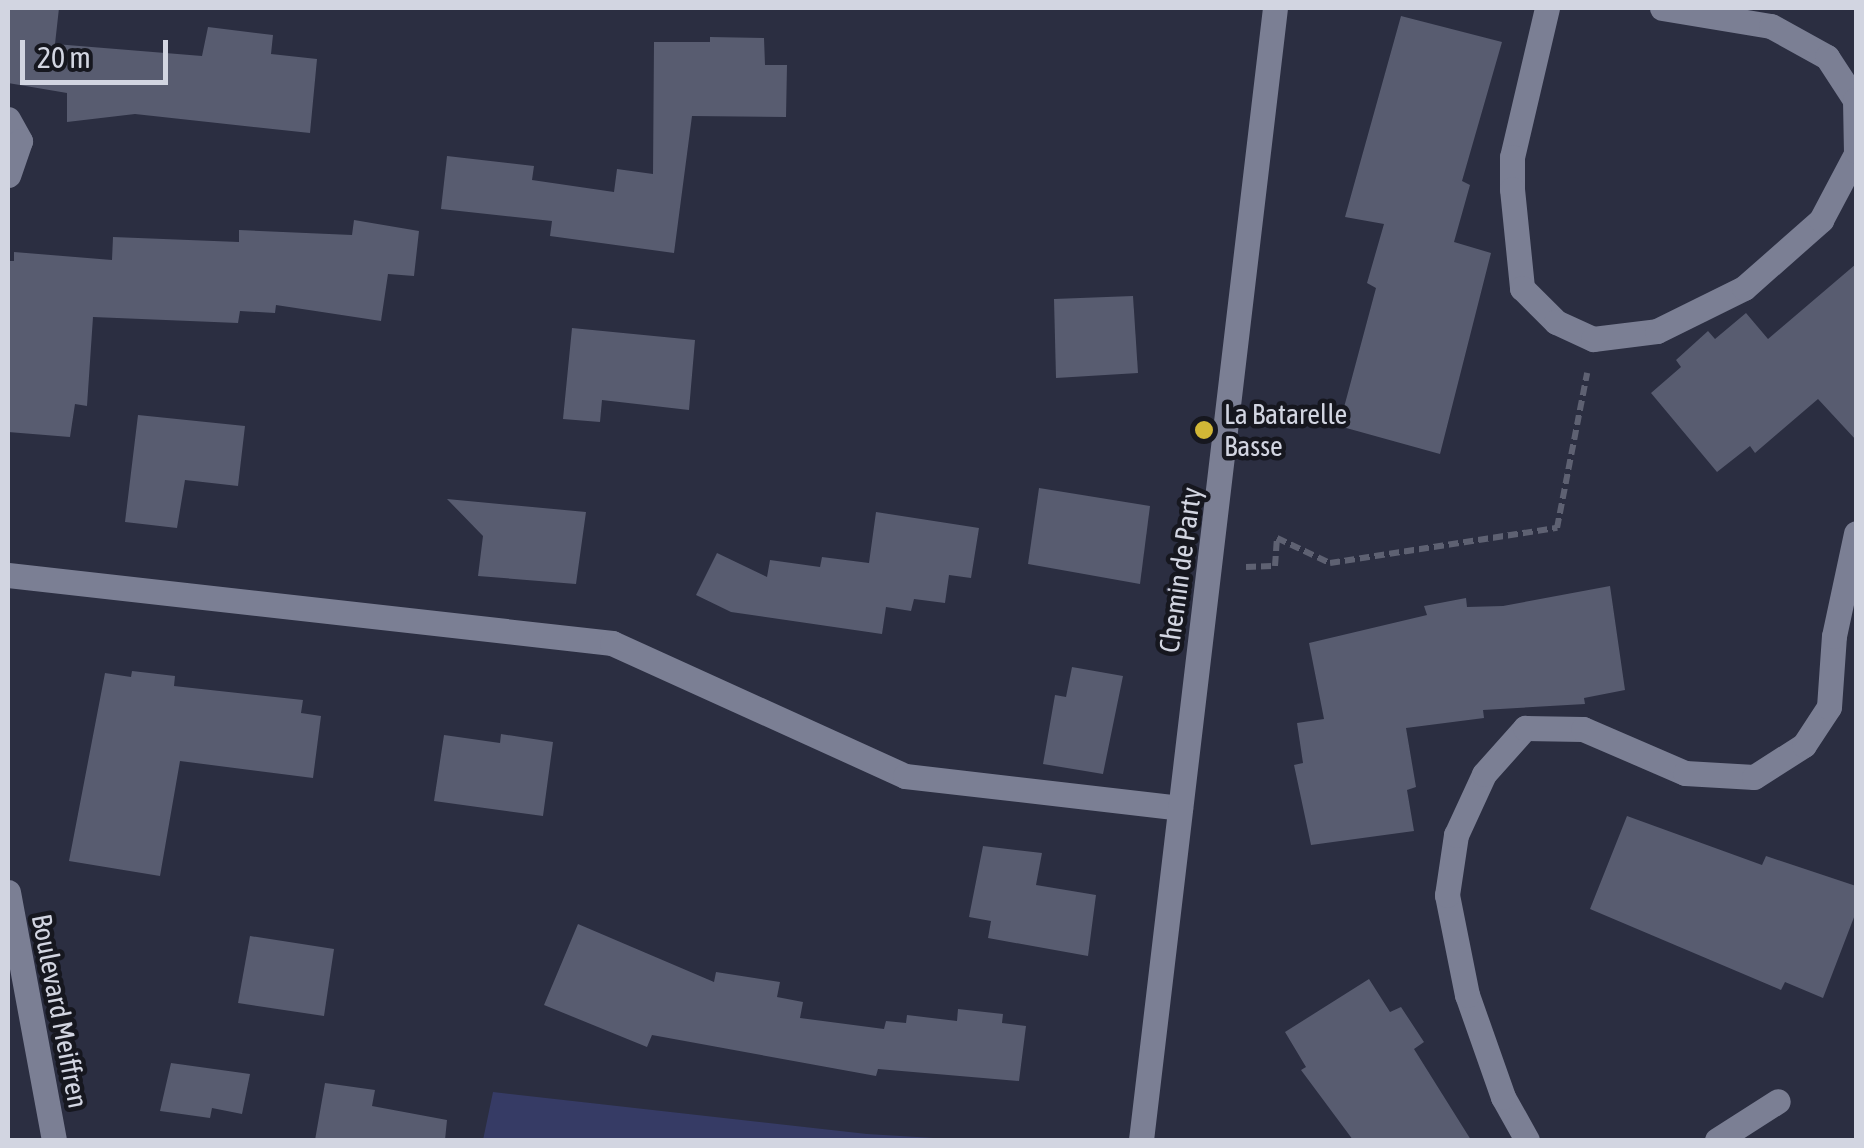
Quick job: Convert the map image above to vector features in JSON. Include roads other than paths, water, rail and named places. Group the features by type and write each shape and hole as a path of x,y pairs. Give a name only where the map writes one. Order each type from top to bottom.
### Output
{"street":[{"name":"Chemin de Party","path":"1141,1140 1275,8"},
{"path":"1547,8 1512,157 1522,288 1556,322 1593,339 1657,330 1744,288 1821,220 1856,152 1855,100 1826,57 1771,26 1662,8"},
{"path":"8,119 20,141 8,176"},
{"path":"1527,1140 1502,1097 1467,995 1447,895 1456,835 1484,774 1525,728 1583,729 1684,772 1754,776 1804,745 1829,706 1834,636 1856,534"},
{"path":"8,575 612,643 905,776 1180,808"},
{"name":"Boulevard Meiffren","path":"8,892 54,1140"},
{"path":"1717,1140 1778,1101"}],"place":[{"name":"La Batarelle Basse","path":"1204,430"}]}
